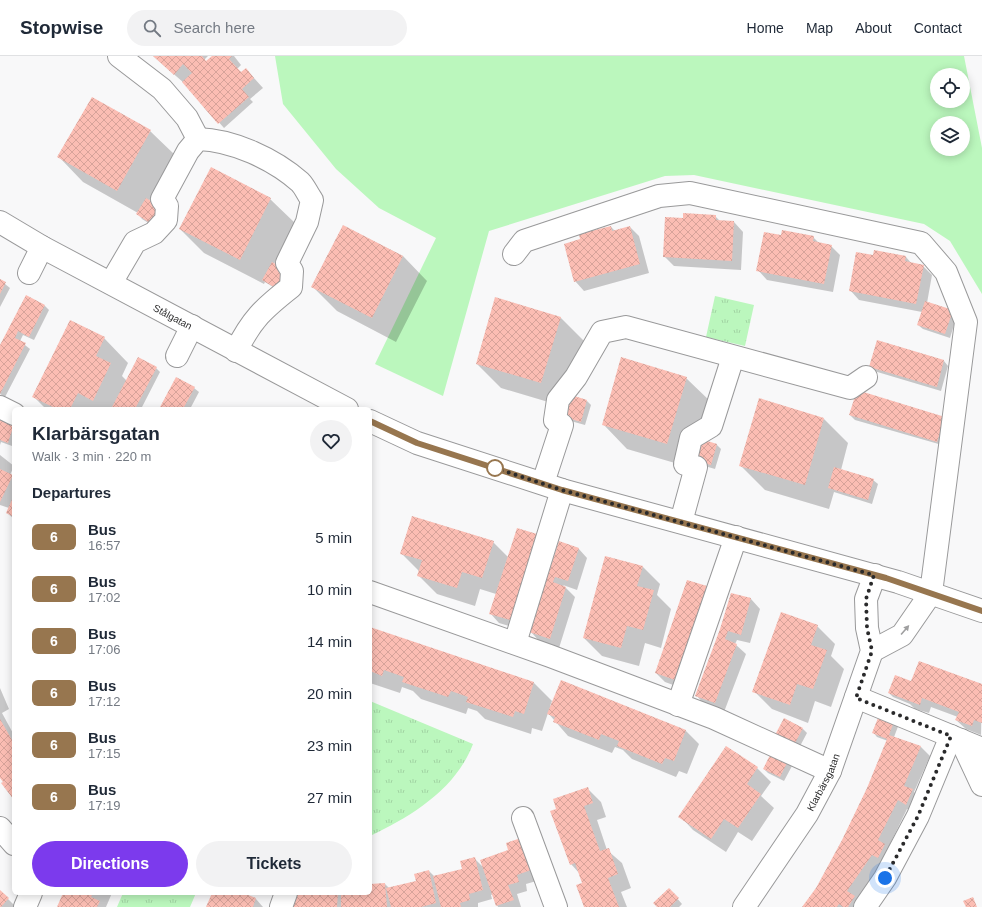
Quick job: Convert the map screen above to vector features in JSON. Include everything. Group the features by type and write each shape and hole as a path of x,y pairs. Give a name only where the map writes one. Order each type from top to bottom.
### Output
{"street":[{"path":"119,56 162,89 187,118 198,139"},
{"path":"111,283 135,242 154,233 166,220 167,206 162,199 188,151 198,139"},
{"path":"198,139 215,140 249,150 301,183 312,200 307,222 287,263 292,271 291,287 262,310 247,328 236,351"},
{"path":"514,254 524,241 659,196 690,193 921,243 946,272 966,322 931,593 902,635 872,651 867,628 866,599 874,575"},
{"name":"Stålgatan","path":"0,222 42,247 343,407"},
{"path":"29,273 42,247"},
{"path":"177,356 192,326"},
{"path":"515,643 552,486 562,425 555,420 558,400 576,377 602,332 626,327 850,388 866,377"},
{"path":"681,522 690,466 691,438 711,426 734,357"},
{"path":"0,407 12,413"},
{"path":"372,422 417,443 552,486 874,575 982,611"},
{"path":"678,704 736,537"},
{"path":"372,593 515,643 714,718 830,771"},
{"name":"Klarbärsgatan","path":"743,905 807,814 830,771 872,651"},
{"path":"856,698 982,749"},
{"path":"956,738 982,785"},
{"path":"865,907 885,878 918,816 956,738"},
{"path":"523,818 556,907"},
{"path":"0,828 12,842"},
{"path":"25,907 30,895"},
{"path":"282,907 285,895"}],"green space":[{"path":"275,56 964,56 966,68 930,68 930,108 970,108 970,87 982,148 982,294 950,241 924,224 694,175 665,176 489,231 443,396 375,364 436,238 379,208 336,169 283,104"},
{"path":"715,296 754,305 745,346 706,337"},
{"path":"372,702 473,744 456,775 444,788 417,810 372,835"},
{"path":"122,895 195,895 190,907 117,907"}],"building":[{"path":"153,56 202,56 206,61 212,56 232,56 229,59 241,72 246,68 254,78 242,89 249,97 218,124 182,82 192,73 183,64 174,75"},
{"path":"92,97 151,130 117,191 57,157"},
{"path":"211,167 271,198 240,260 179,229"},
{"path":"146,198 163,208 153,225 136,214"},
{"path":"683,213 716,215 716,220 734,221 732,261 663,257 665,217 683,218"},
{"path":"343,225 403,256 372,318 311,287"},
{"path":"611,226 612,231 630,226 640,264 574,282 564,244 580,239 579,234"},
{"path":"782,230 814,236 813,241 832,245 824,284 756,271 764,232 781,235"},
{"path":"874,250 906,256 905,261 924,265 916,304 849,291 856,252 873,255"},
{"path":"272,262 290,272 279,290 262,280"},
{"path":"0,279 6,282 0,294"},
{"path":"26,295 45,305 29,337 18,331 15,338 26,343 0,394 0,345"},
{"path":"495,297 561,317 541,383 476,364"},
{"path":"925,301 953,310 945,334 917,325"},
{"path":"70,320 105,337 96,356 111,363 93,401 78,393 71,407 53,407 32,397"},
{"path":"877,340 944,360 937,387 869,367"},
{"path":"138,357 157,367 136,407 112,407"},
{"path":"621,357 687,377 667,444 602,425"},
{"path":"176,377 195,387 184,407 160,407"},
{"path":"857,390 945,417 937,442 849,415"},
{"path":"568,394 587,400 581,422 561,416"},
{"path":"759,398 824,418 805,485 739,466"},
{"path":"0,418 12,423 12,430 8,443 0,440"},
{"path":"698,438 717,444 711,465 692,460"},
{"path":"834,467 874,479 868,500 828,488"},
{"path":"0,469 12,475 12,477 0,502"},
{"path":"12,500 12,516 6,513"},
{"path":"412,516 494,541 482,578 462,572 457,588 417,576 422,560 400,554"},
{"path":"517,528 537,534 510,620 489,614"},
{"path":"559,541 579,548 568,581 555,577 553,582 566,587 550,639 529,632"},
{"path":"605,556 643,566 637,586 654,590 643,630 627,626 621,648 583,638"},
{"path":"687,580 707,586 675,680 655,673"},
{"path":"731,593 751,598 741,635 728,631 725,639 737,644 715,703 695,696 720,629"},
{"path":"781,612 818,625 811,645 827,650 813,689 797,684 790,705 752,692"},
{"path":"372,628 534,682 524,714 515,711 513,717 466,702 468,697 451,691 448,697 402,682 404,677 384,670 382,676 372,672"},
{"path":"919,661 982,684 982,723 974,720 972,726 955,720 959,712 922,698 920,705 888,693 895,675 911,681"},
{"path":"561,680 686,730 674,761 665,758 662,764 617,746 619,741 601,734 599,740 553,722 555,717 547,714"},
{"path":"880,713 895,719 889,735 921,746 904,786 913,789 906,805 898,800 878,840 885,844 878,858 872,855 847,891 855,896 848,907 843,907 839,904 837,907 802,907 816,888 842,840 867,788 887,739 872,733"},
{"path":"784,718 803,728 794,745 775,735"},
{"path":"0,719 12,740 12,797 1,783 3,782 0,778"},
{"path":"726,746 758,767 747,784 761,794 738,828 724,819 711,839 678,817"},
{"path":"771,753 788,761 780,777 763,769"},
{"path":"588,787 593,803 584,806 600,851 609,848 618,874 608,878 619,907 584,907 576,885 582,883 575,863 570,865 550,811 556,809 553,799"},
{"path":"521,838 531,870 517,875 519,882 508,885 514,900 496,906 480,860 508,850 506,843"},
{"path":"475,857 483,890 469,894 470,900 460,903 461,907 441,907 433,876 462,869 460,861"},
{"path":"429,870 436,903 421,907 391,907 386,888 416,881 414,874"},
{"path":"385,883 387,907 341,907 341,895 372,895 372,884"},
{"path":"669,888 679,898 670,907 657,907 653,903"},
{"path":"0,890 9,898 1,907 0,907"},
{"path":"62,895 92,895 91,897 100,901 97,907 57,907"},
{"path":"211,895 248,895 256,898 253,907 206,907"},
{"path":"292,895 338,895 337,907 291,907"},
{"path":"973,897 977,907 966,907 963,901"}],"bus line":[{"name":"6","path":"372,422 417,443 562,490 886,578 982,611"}],"route":[{"path":"495,468 562,490 874,575 866,599 867,628 872,651 856,698 951,736 918,816 885,878"}]}
